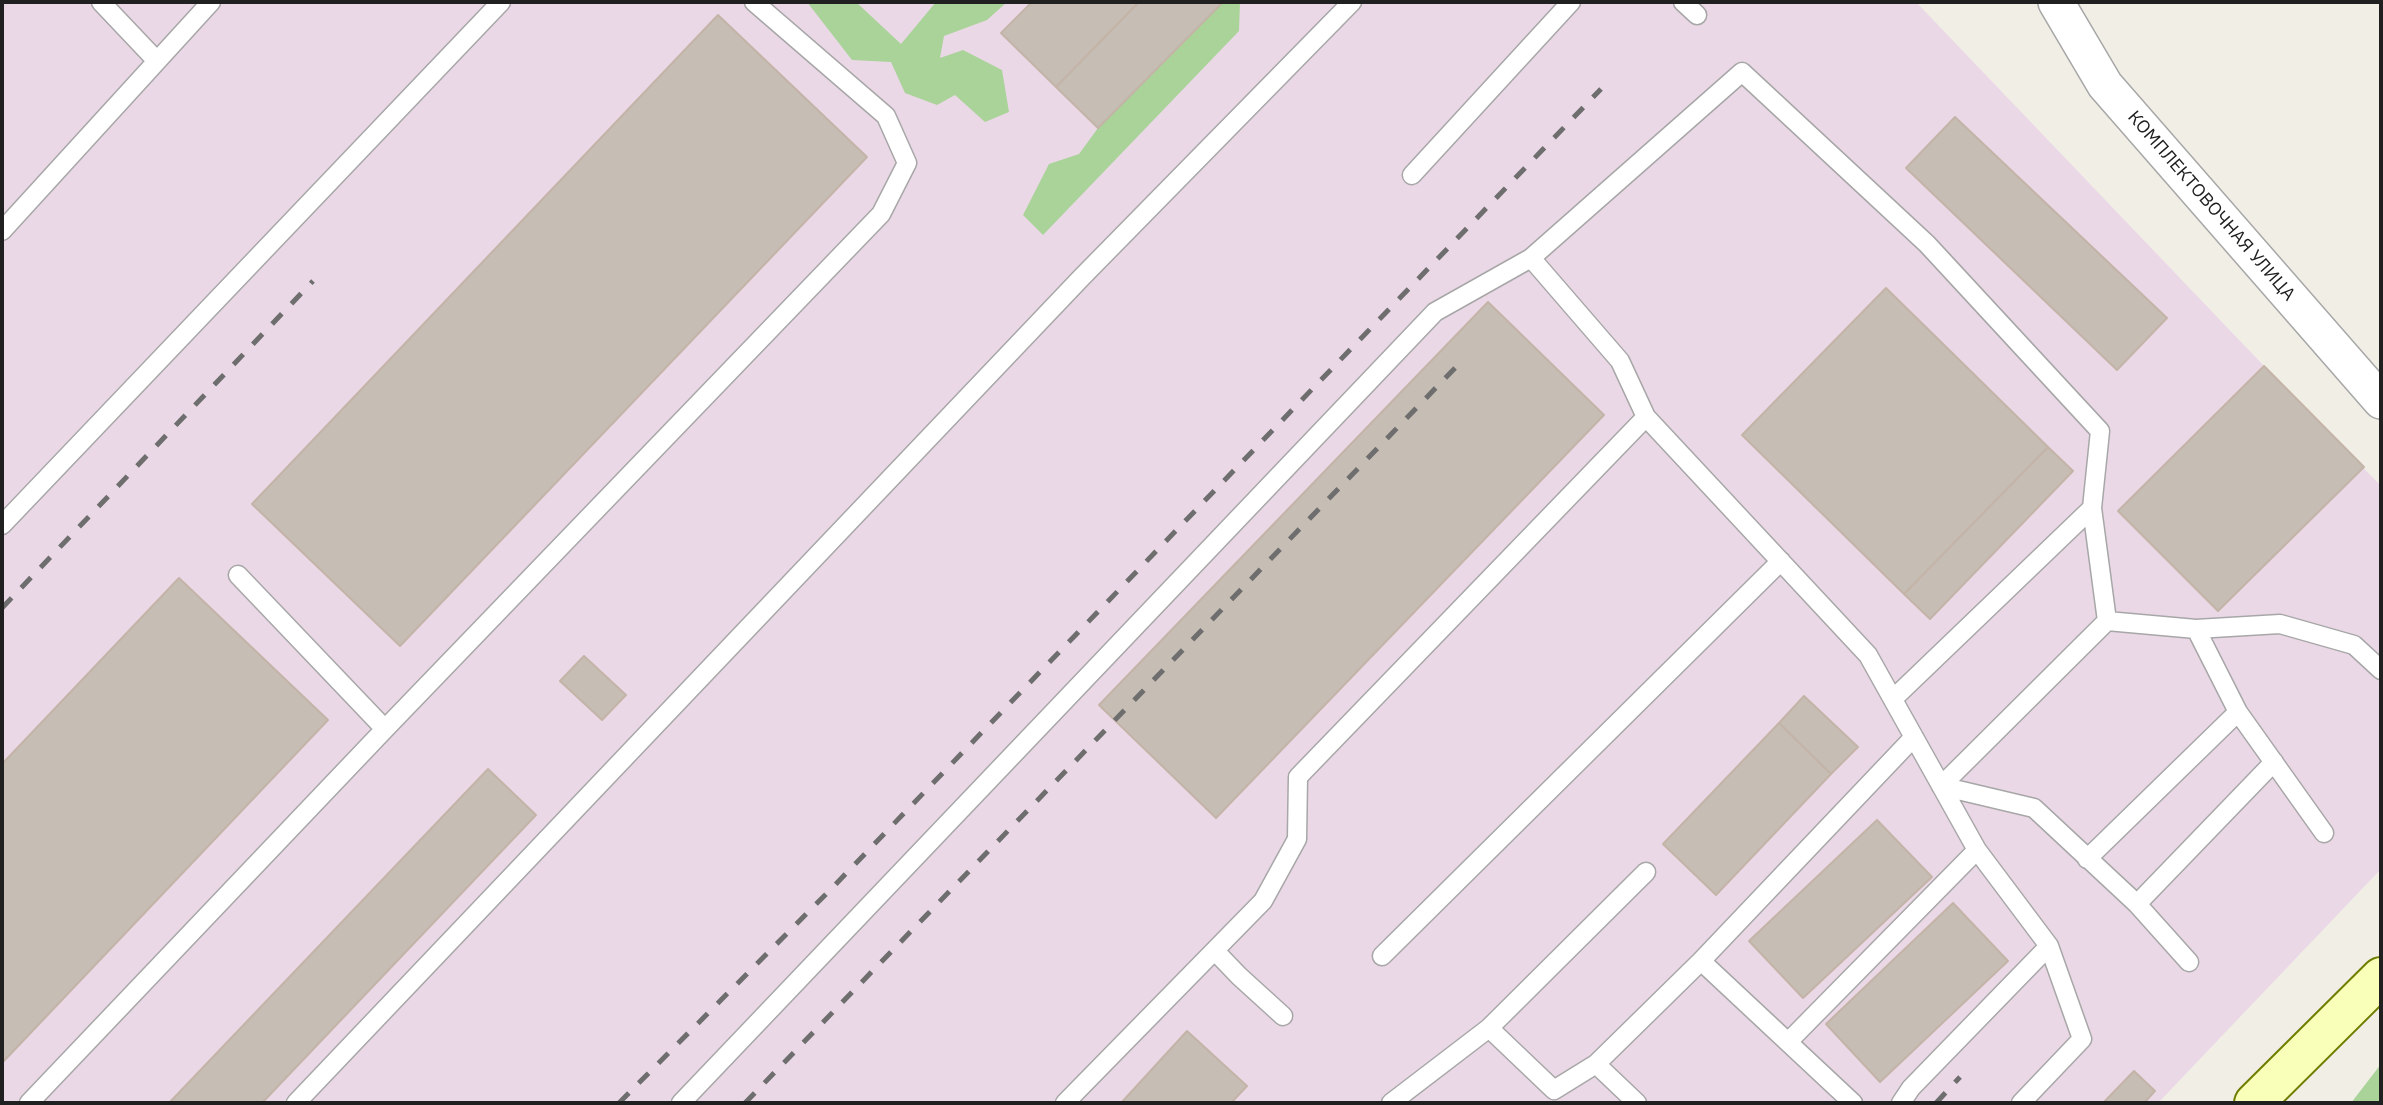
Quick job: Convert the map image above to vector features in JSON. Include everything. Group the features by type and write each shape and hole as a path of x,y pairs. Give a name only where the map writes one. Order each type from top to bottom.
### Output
{"street":[{"name":"КОМПЛЕКТОВОЧНАЯ УЛИЦА","path":"2056,2 2105,85 2381,401"},
{"path":"2254,1103 2381,977"}],"lane":[{"path":"101,2 156,60"},
{"path":"2,231 211,2"},
{"path":"2,525 501,2"},
{"path":"29,1103 881,214 907,163 886,116 754,2"},
{"path":"296,1103 1081,278 1352,2"},
{"path":"1412,175 1571,2"},
{"path":"1683,2 1696,15"},
{"path":"681,1103 1434,312 1531,258 1742,72 1927,244 2100,431 2092,508 2107,621"},
{"path":"1531,258 1620,361 1646,417 1868,656 1977,850 2049,946 2082,1039 2021,1103"},
{"path":"1065,1103 1264,901 1297,838 1298,777 1646,417"},
{"path":"1893,699 2092,508"},
{"path":"1382,956 1781,561"},
{"path":"238,575 385,729"},
{"path":"1941,786 2107,621 2196,629 2280,624 2354,645 2381,670"},
{"path":"2196,629 2238,712 2324,833"},
{"path":"2087,859 2238,712"},
{"path":"1489,1028 1554,1090 1596,1064 1701,961 1914,737"},
{"path":"2137,904 2274,762"},
{"path":"1941,786 2034,808 2137,904 2189,961"},
{"path":"1788,1042 1977,850"},
{"path":"1391,1103 1489,1028 1646,872"},
{"path":"1901,1103 1911,1088 2049,946"},
{"path":"1215,951 1283,1016"},
{"path":"1701,961 1853,1103"},
{"path":"1596,1064 1637,1103"}],"shaded area":[{"path":"2,2 1916,2 2381,486 2381,869 2158,1103 2,1103"}],"green space":[{"path":"807,2 856,2 901,44 936,2 1007,2 987,20 944,36 940,58 963,50 1002,70 1009,112 985,122 955,95 937,105 905,93 891,62 852,60"},
{"path":"1223,2 1240,2 1239,31 1043,235 1023,215 1049,164 1079,154 1098,128"},
{"path":"2381,1064 2381,1103 2351,1103"}],"building":[{"path":"1032,2 1139,2 1056,87 1001,33"},
{"path":"1139,2 1223,2 1098,128 1056,87"},
{"path":"718,15 867,157 400,646 252,504"},
{"path":"1955,117 2167,318 2117,370 1906,168"},
{"path":"1886,288 2048,447 1904,594 1742,435"},
{"path":"1488,302 1604,415 1216,818 1099,705"},
{"path":"2264,366 2364,467 2218,611 2118,511"},
{"path":"2048,447 2073,471 1930,619 1904,594"},
{"path":"179,578 328,720 2,1063 2,764"},
{"path":"584,656 626,695 602,720 560,681"},
{"path":"1804,696 1858,747 1831,774 1779,723"},
{"path":"1779,723 1831,774 1716,895 1663,844"},
{"path":"488,769 536,815 262,1103 169,1103"},
{"path":"1877,820 1932,877 1803,998 1749,941"},
{"path":"1953,903 2008,961 1880,1082 1826,1024"},
{"path":"1187,1031 1247,1086 1231,1103 1121,1103"},
{"path":"2134,1071 2155,1091 2144,1103 2103,1103"}],"railway":[{"path":"619,1103 833,887 1601,89"},
{"path":"2,608 313,281"},
{"path":"745,1103 1456,367"},
{"path":"1936,1103 1960,1077"}]}
